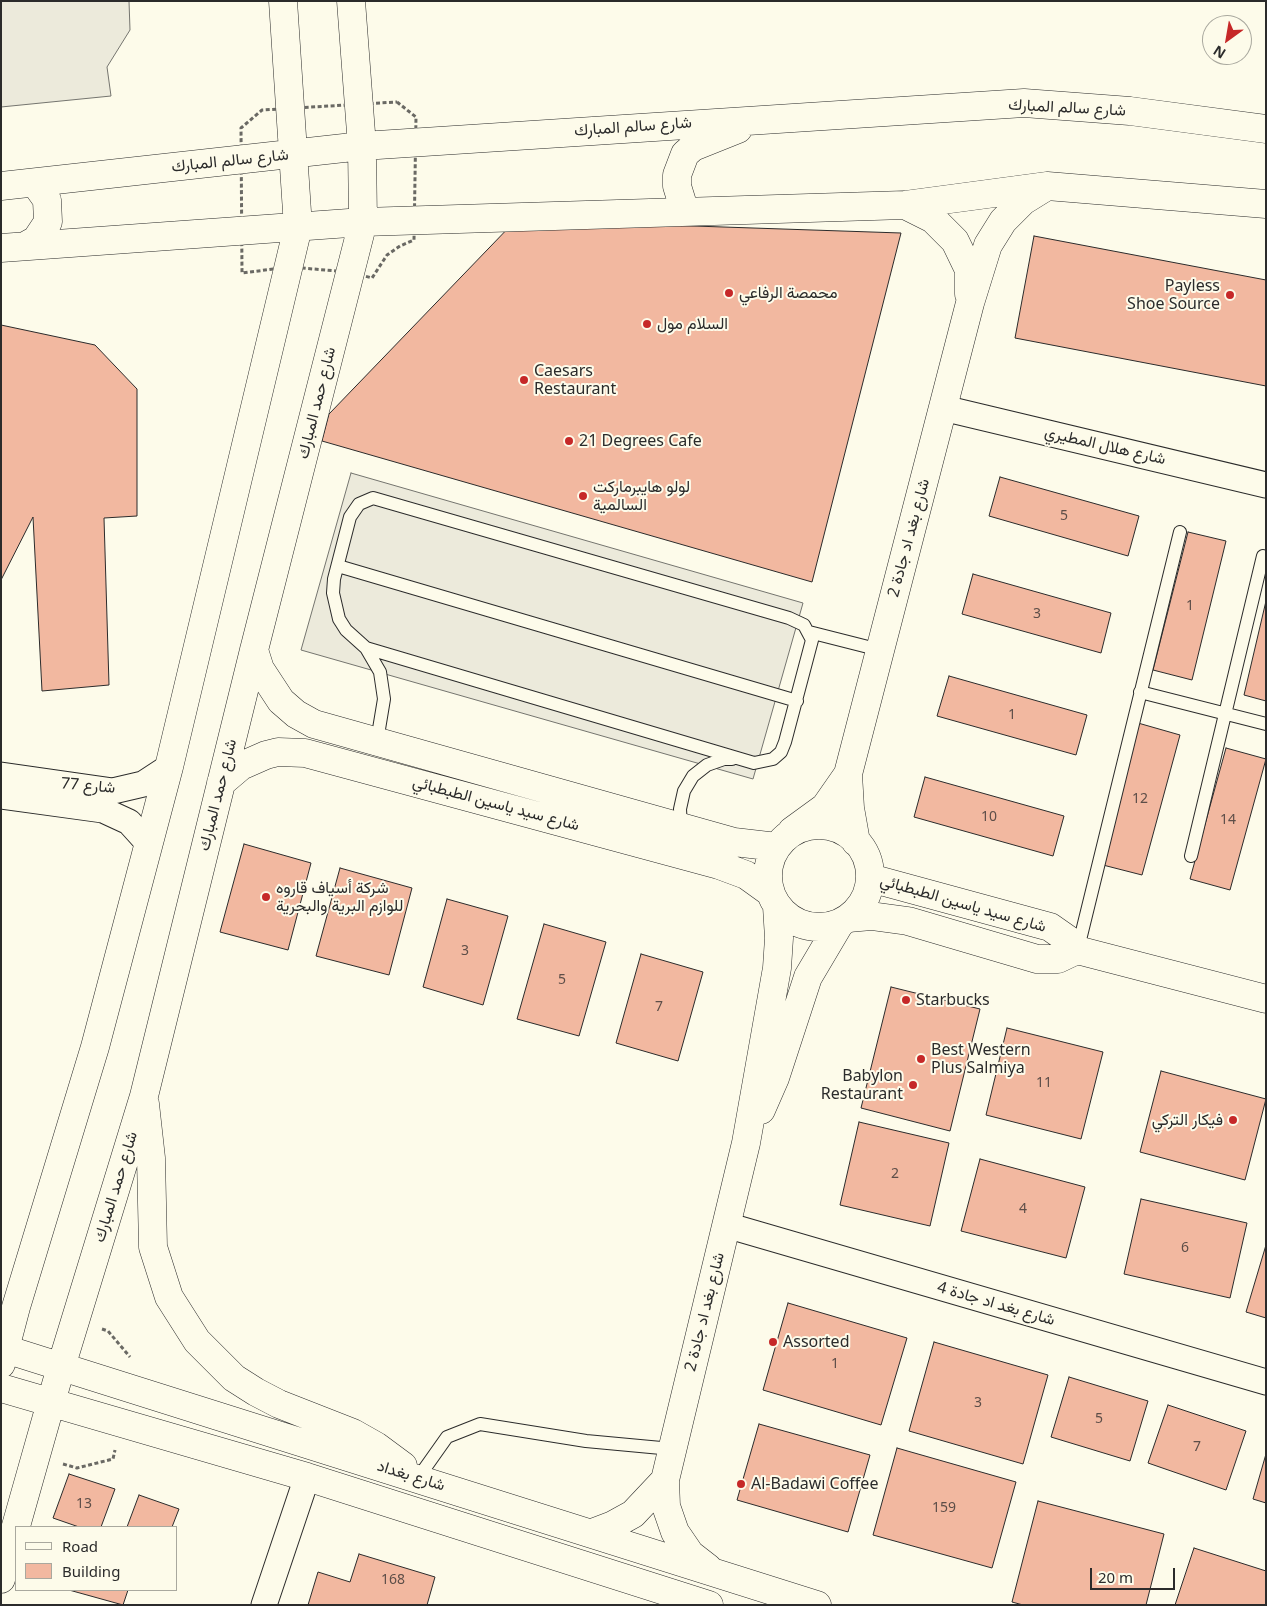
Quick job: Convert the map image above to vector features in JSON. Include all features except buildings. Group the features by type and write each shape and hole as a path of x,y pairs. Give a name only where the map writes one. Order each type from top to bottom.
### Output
{"street":[{"path":"3,1356 95,1047 169,767 298,228 283,1"},
{"name":"شارع حمد المبارك","path":"16,1526 61,1367 144,1096 254,650 363,222 362,146 351,1"},
{"name":"شارع سالم المبارك","path":"1,186 362,146 1024,103 1130,111 1266,129"},
{"path":"684,212 677,186 677,175 685,154 704,142 770,118"},
{"path":"14,246 36,240 48,222 48,200 35,182"},
{"path":"14,246 298,228 363,222 905,205 1048,186 1266,204"},
{"name":"شارع بغد اد جادة 2","path":"856,842 850,808 848,774 970,303 988,245 1003,221 1023,201 1048,186"},
{"name":"شارع بغد اد جادة 2","path":"905,205 933,219 956,242 968,270 970,303"},
{"name":"شارع هلال المطيري","path":"943,408 1266,485"},
{"name":"شارع سيد ياسين الطبطبائي","path":"254,650 260,669 269,686 282,702 296,714 332,730 747,845 785,839"},
{"path":"369,770 377,741"},
{"name":"شارع سيد ياسين الطبطبائي","path":"221,783 241,766 266,755 278,752 305,753 719,865 746,875 774,899"},
{"name":"شارع 77","path":"1,775 113,790 143,784 169,767"},
{"name":"شارع بغد اد جادة 2","path":"785,839 825,807 848,774"},
{"name":"شارع 77","path":"1,796 104,810 129,822 148,843"},
{"path":"819,826 833,828 856,842 868,864 870,878 867,893 860,907 844,921 826,927 812,927 798,923 786,916 774,899 769,869 785,839 819,826"},
{"name":"شارع سيد ياسين الطبطبائي","path":"870,878 1050,927 1070,942 1077,950 1266,999"},
{"name":"شارع بغد اد جادة 2","path":"711,1570 690,1554 675,1532 666,1506 665,1480 746,1143 777,968 779,938 774,899"},
{"name":"شارع سيد ياسين الطبطبائي","path":"844,921 871,916 908,921 1038,959 1058,959 1077,950"},
{"name":"شارع بغد اد جادة 2","path":"746,1143 775,1078 808,977 844,921"},
{"path":"144,1096 151,1158 153,1247 169,1297 197,1341 234,1378 256,1392 279,1404 353,1433 384,1451 418,1478"},
{"name":"شارع بغد اد جادة 4","path":"726,1225 1266,1382"},
{"name":"شارع بغداد","path":"3,1356 61,1367 133,1389 817,1605"},
{"name":"شارع بغداد","path":"1,1388 307,1477 709,1605"},
{"path":"264,1605 307,1477"},
{"path":"592,1533 613,1525 633,1514 665,1480"},
{"name":"شارع حمد المبارك","path":"1,1578 15,1529"}],"lane":[{"path":"366,648 754,763 773,759 781,752 811,648 809,632 804,626 789,618 380,499 365,500 354,510 338,566 333,593 337,612 346,630 366,648 374,659 384,685 382,714 377,741"},
{"path":"1077,950 1180,532"},
{"path":"1191,856 1263,556"},
{"path":"338,566 797,701"},
{"path":"809,632 880,650"},
{"path":"1140,692 1266,724"},
{"path":"681,827 680,809 684,791 693,776 707,765 724,759 742,760"},
{"path":"418,1478 447,1437 480,1424 586,1441 672,1448"}],"path":[{"path":"397,102 416,117 414,240 400,246 387,255 372,278 350,272 289,267 242,273 241,128 262,110 291,108 397,102"},
{"path":"75,1322 108,1331 138,1368 133,1389"},
{"path":"36,1456 77,1468 113,1459 123,1423"}],"shaded area":[{"path":"1,1 129,1 130,30 107,67 111,96 1,107"},
{"path":"351,473 803,603 753,779 301,650"}],"place":[{"name":"محمصة الرفاعي","path":"729,293"},
{"name":"Payless Shoe Source","path":"1230,295"},
{"name":"السلام مول","path":"647,324"},
{"name":"Caesars Restaurant","path":"524,380"},
{"name":"21 Degrees Cafe","path":"569,441"},
{"name":"لولو هايبرماركت السالمية","path":"583,496"},
{"name":"شركة أسياف قاروه للوازم البرية والبحرية","path":"266,897"},
{"name":"Starbucks","path":"906,1000"},
{"name":"Best Western Plus Salmiya","path":"921,1059"},
{"name":"Babylon Restaurant","path":"913,1085"},
{"name":"فيكار التركي","path":"1233,1120"},
{"name":"Assorted","path":"773,1342"},
{"name":"Al-Badawi Coffee","path":"741,1484"}]}
